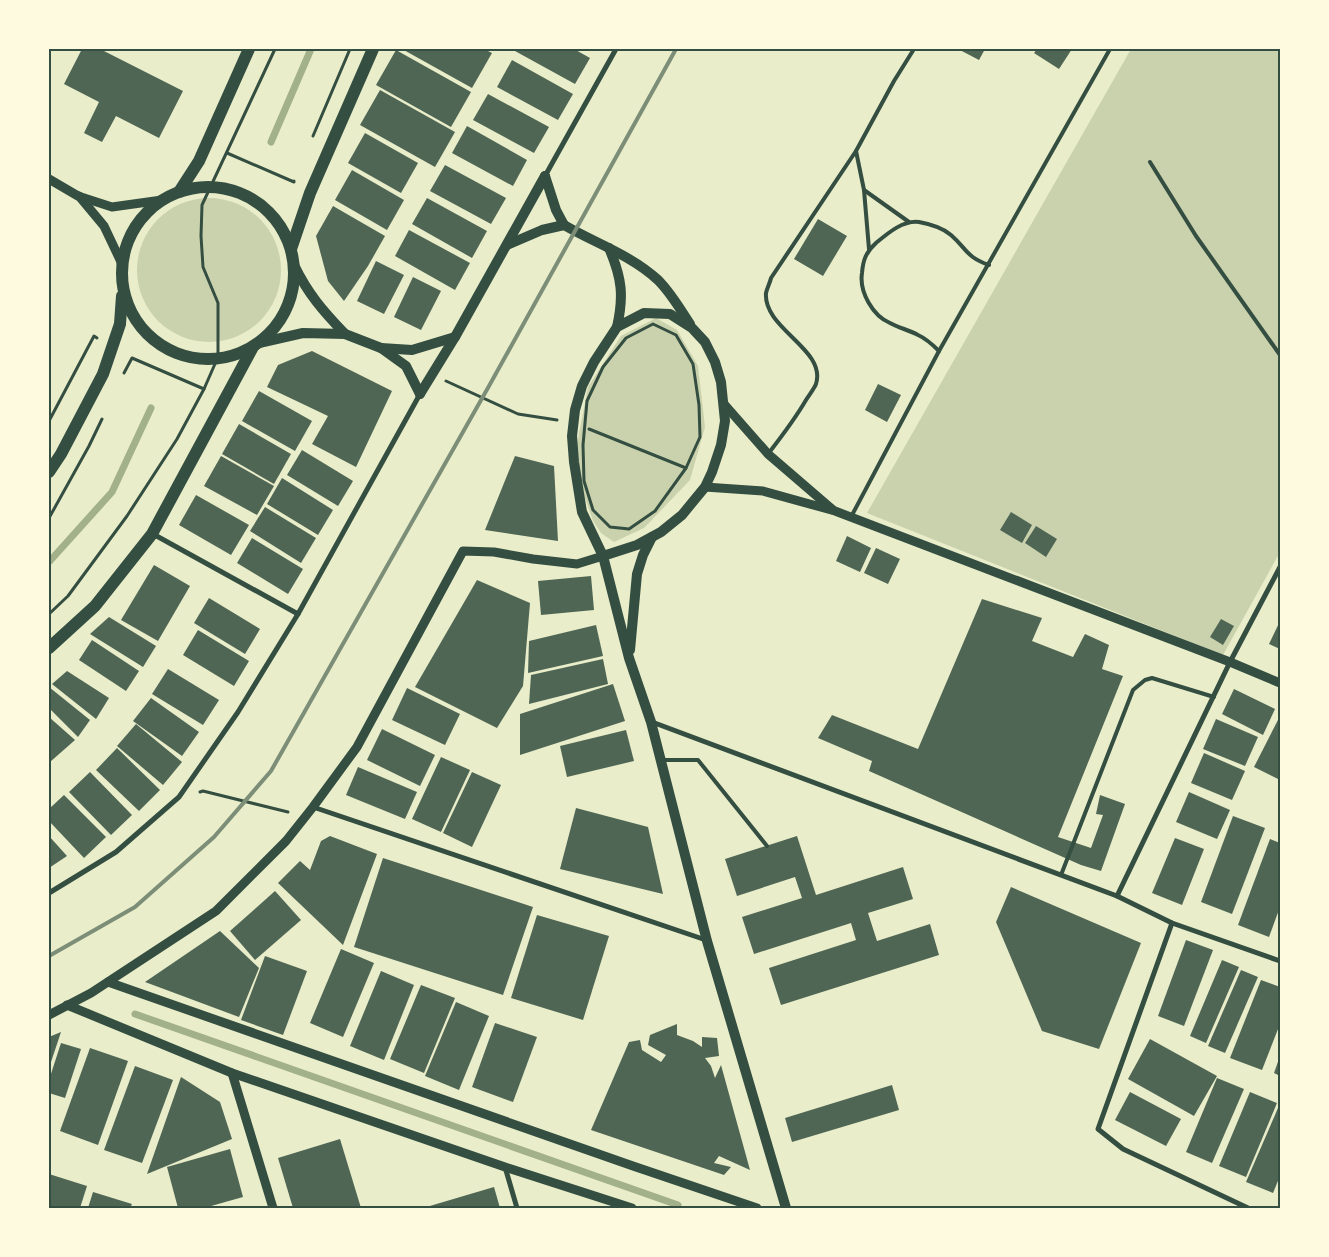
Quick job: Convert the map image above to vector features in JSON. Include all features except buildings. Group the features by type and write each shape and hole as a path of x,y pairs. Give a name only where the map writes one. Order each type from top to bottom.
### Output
{"main road":[{"path":"179,192 199,161 249,49"},
{"path":"291,249 310,193 373,49"},
{"path":"545,176 556,210 564,225 637,263 659,281 676,302 692,328 705,342 715,362 721,382 725,421 721,445 705,487 682,515 652,537 637,545 604,556"},
{"path":"420,394 455,337 545,176"},
{"path":"49,472 61,454 104,374 120,324 123,291 122,264 128,239 142,216 162,200 179,192 211,187 238,192 261,205 280,224 291,249 294,265 316,303 345,334"},
{"path":"507,245 542,230 564,225"},
{"path":"609,248 619,269 621,308 617,327 594,362 582,386 575,410 572,436 582,512 604,556 629,658 651,722 706,941 786,1208"},
{"path":"49,648 95,606 152,534 256,345 276,326 288,305 294,265"},
{"path":"123,291 132,317 150,338 173,352 200,360 228,357 256,345 303,333 345,334 381,348 406,366 420,394"},
{"path":"617,327 644,313 670,314 692,328"},
{"path":"381,348 412,350 455,337"},
{"path":"629,658 637,574 643,555 652,537"}],"street":[{"path":"545,176 616,49"},
{"path":"49,179 78,196 112,207 162,200"},
{"path":"78,196 104,226 122,264"},
{"path":"49,893 116,852 178,797 238,712 298,614 420,394"},
{"path":"724,404 768,454 835,511"},
{"path":"705,487 763,491 835,511 1230,662 1280,683"},
{"path":"152,534 298,614"},
{"path":"49,1015 108,982 216,911 286,841 314,807 357,747 464,551 494,552 577,564 604,556"},
{"path":"1117,896 1230,662 1280,567"},
{"path":"651,722 1117,896 1172,923 1280,961"},
{"path":"314,807 706,941"},
{"path":"1172,923 1098,1129 1123,1149 1248,1208"},
{"path":"108,982 757,1208"},
{"path":"68,1005 232,1073 505,1167 632,1208"},
{"path":"232,1073 273,1208"},
{"path":"505,1167 516,1208"}],"lane":[{"path":"768,454 795,418 816,384 817,372 812,359 775,319 768,308 766,293 771,278 856,152 894,81 914,49"},
{"path":"851,517 939,351 1110,49"},
{"path":"856,152 864,190 869,249"},
{"path":"1150,162 1196,236 1280,355"},
{"path":"864,190 910,222"},
{"path":"939,351 927,339 888,323 874,311 864,294 861,276 864,257 869,249 888,233 910,222 920,222 936,226 951,235 971,256 989,265"},
{"path":"1061,875 1133,690 1145,680 1152,678 1214,697"},
{"path":"661,760 698,760 767,846"}],"path":[{"path":"49,614 68,596 127,516 177,439 204,389 218,357 218,303 203,267 202,205 274,49"},
{"path":"312,140 350,49"},
{"path":"227,153 294,182 297,174"},
{"path":"654,324 676,334 693,364 700,405 700,437 686,468 655,511 629,529 610,527 593,510 584,481 583,446 587,401 604,367 626,338 654,324"},
{"path":"49,421 94,336 113,347"},
{"path":"132,358 204,389"},
{"path":"178,797 203,791 306,816"}],"green space":[{"path":"1131,49 1280,49 1280,552 1223,655 867,513"},
{"path":"209,198 236,204 260,219 275,243 281,270 275,297 260,321 236,336 209,342 182,336 158,321 143,297 137,270 143,243 158,219 182,204"},
{"path":"656,318 677,330 698,366 705,427 690,480 644,528 614,542 601,533 593,521 579,480 577,444 588,387 621,336"}],"waterway":[{"path":"271,142 311,49"},
{"path":"49,562 112,492 151,408"},
{"path":"135,1014 678,1205"}],"railway":[{"path":"49,956 135,907 214,837 271,771 489,386 676,49"}]}
